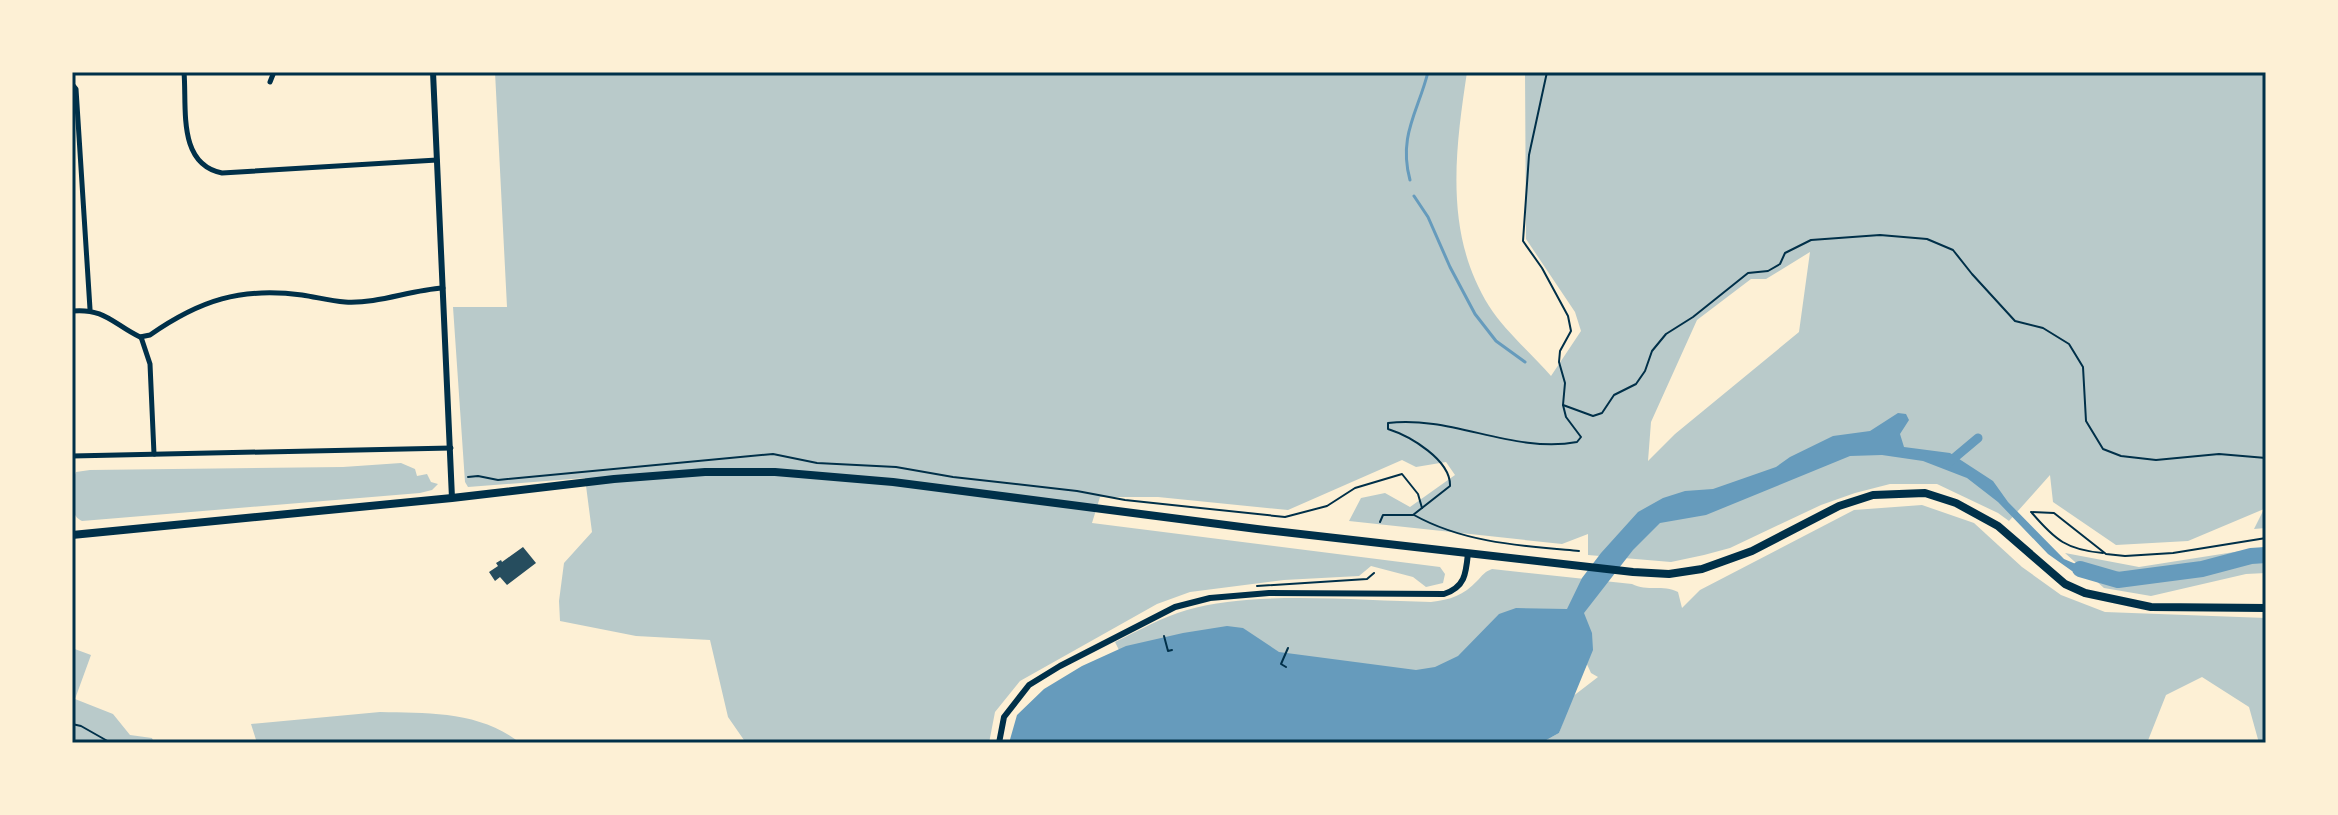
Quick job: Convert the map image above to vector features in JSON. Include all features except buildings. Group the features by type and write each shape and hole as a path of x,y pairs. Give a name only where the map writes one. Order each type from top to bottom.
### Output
{"main road":[{"path":"72,535 614,479 705,472 775,472 893,482 1257,529 1669,574 1702,569 1752,551 1839,506 1873,495 1925,493 1956,503 1998,526 2065,584 2085,593 2151,607 2266,608"}],"street":[{"path":"184,72 189,142 194,157 202,166 222,173 438,160"},
{"path":"270,82 274,72"},
{"path":"433,72 452,498"},
{"path":"72,84 76,89 90,309"},
{"path":"140,337 150,335 205,302 241,293 277,292 345,302 378,300 412,291 444,288"},
{"path":"72,311 90,309 110,317 140,337 150,364 154,454"},
{"path":"72,456 451,448"},
{"path":"999,743 1004,717 1029,685 1175,607 1210,598 1269,593 1444,594 1460,586 1465,578 1468,553"}],"lane":[{"path":"72,724 111,743"}],"path":[{"path":"1413,515 1450,486 1449,474 1426,452 1401,434 1388,429 1388,423 1422,421 1519,441 1562,445 1577,442 1581,437 1566,417 1563,405 1565,383 1559,362 1560,351 1571,331 1568,316 1542,268 1523,241 1529,155 1547,72"},
{"path":"1563,405 1593,416 1602,413 1614,395 1636,384 1645,371 1652,351 1666,334 1693,317 1748,273 1768,271 1780,264 1785,253 1811,240 1880,235 1927,239 1953,250 2015,321 2043,328 2069,344 2083,367 2086,421 2103,449 2121,456 2156,460 2219,454 2266,458"},
{"path":"468,477 498,480 773,454 817,463 896,467 1125,500 1285,517 1327,506 1355,488 1402,474 1418,494 1422,508"},
{"path":"2106,554 2054,513 2031,512 2052,537 2078,551 2106,554 2125,556 2173,553 2266,538"},
{"path":"1380,522 1383,515 1392,513 1413,515 1485,541 1579,551"},
{"path":"1251,586 1367,579 1374,573"},
{"path":"1164,636 1168,651"},
{"path":"1286,667 1279,664 1288,648"}],"shaded area":[{"path":"495,72 1467,72 1457,162 1459,221 1465,250 1475,279 1495,315 1551,376 1581,331 1575,312 1526,239 1525,72 2266,72 2266,528 2254,529 2264,509 2188,541 2116,545 2053,502 2050,475 2009,521 1937,484 1890,484 1821,505 1730,548 1671,562 1588,555 1588,534 1562,544 1349,521 1361,498 1385,493 1410,507 1455,475 1446,462 1416,467 1402,460 1288,510 1158,497 1100,497 1092,523 1440,567 1445,574 1443,583 1426,587 1413,577 1371,566 1359,576 1284,580 1190,592 1157,604 1020,681 995,712 989,743 746,743 728,717 710,640 636,636 560,621 564,563 592,532 585,478 468,487 465,482 453,307 507,307","holes":["1810,252 1799,332 1675,434 1648,461 1651,422 1697,320 1751,279 1766,279"]},
{"path":"401,463 415,469 417,476 427,474 431,482 438,484 432,490 420,493 82,521 72,506 71,491 76,472 90,470 343,467"},
{"path":"1922,505 1974,523 2022,567 2061,595 2105,612 2266,618 2266,743 2259,743 2249,707 2202,677 2166,695 2147,743 1541,743 1559,733 1572,697 1598,677 1591,673 1585,660 1440,676 1121,654 1115,642 1168,616 1244,600 1444,600 1467,590 1492,569 1632,584 1643,588 1667,588 1678,592 1682,608 1700,590 1854,510"},
{"path":"2266,547 2266,573 2246,574 2151,596 2104,588 2065,553 2139,567"},
{"path":"72,648 91,655 75,699 113,714 130,735 152,738 154,743 82,743 72,738"},
{"path":"380,712 471,719 520,743 257,743 251,724"}],"water":[{"path":"1898,413 1906,414 1909,420 1900,434 1904,447 1950,453 1993,481 2008,502 2064,559 2107,573 2091,576 2072,571 2048,554 1998,502 1967,478 1923,461 1882,455 1850,456 1706,515 1660,523 1633,550 1584,613 1592,633 1593,650 1559,733 1541,743 1009,743 1017,715 1044,689 1082,666 1126,646 1183,633 1227,626 1243,628 1279,652 1416,670 1435,667 1458,656 1499,614 1516,608 1567,609 1582,578 1601,553 1638,512 1663,498 1685,491 1713,489 1776,467 1833,436 1870,431"}],"waterway":[{"path":"1410,180 1406,150 1408,137 1428,72"},
{"path":"1414,196 1428,217 1475,314 1496,341 1525,362"},
{"path":"1947,464 1978,438"},
{"path":"2080,569 2118,580 2202,569 2266,555"}]}
